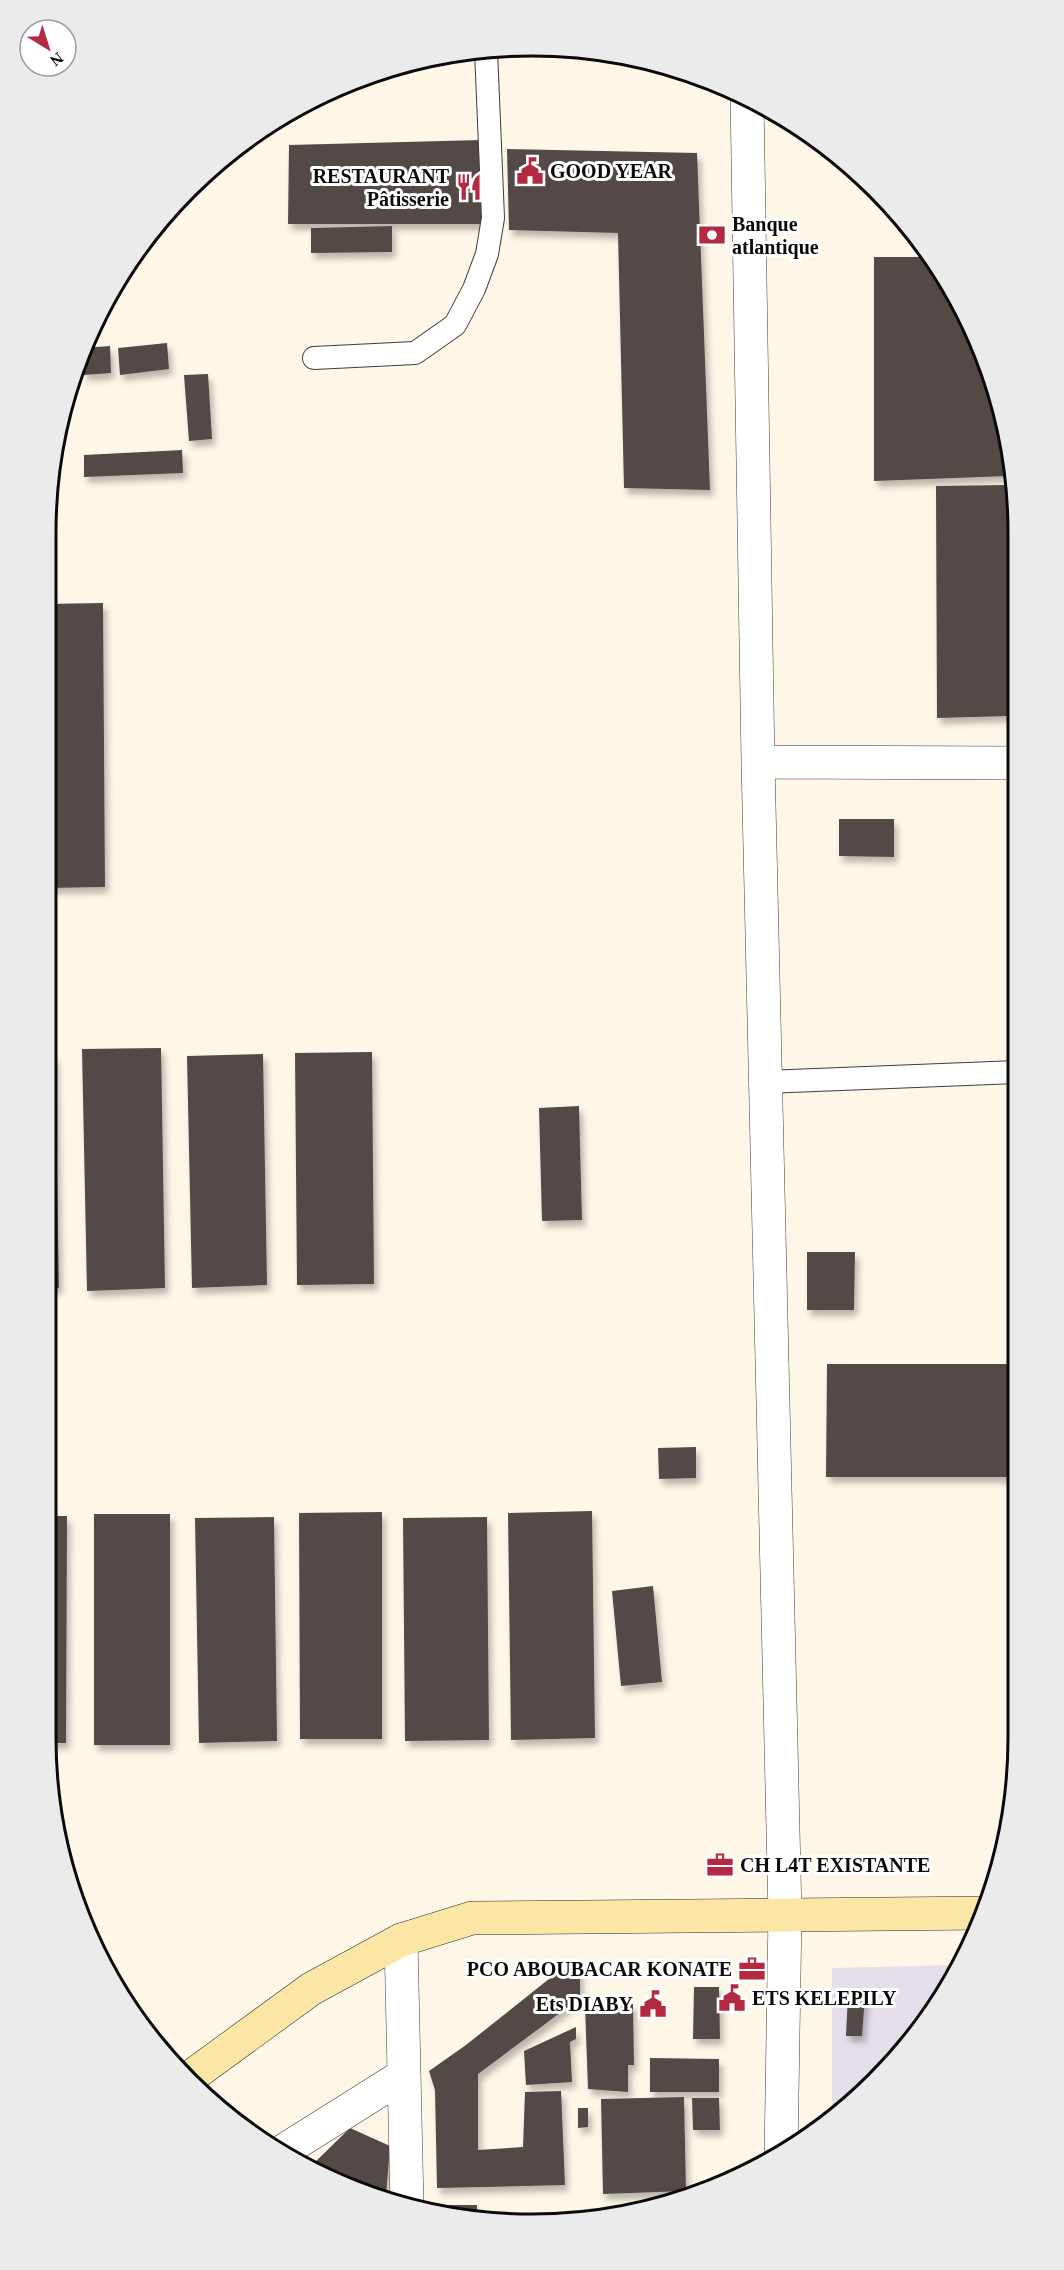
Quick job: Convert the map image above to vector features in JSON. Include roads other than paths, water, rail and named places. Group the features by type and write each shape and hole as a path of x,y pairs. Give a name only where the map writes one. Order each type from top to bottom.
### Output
{"street":[{"path":"747,107 758,762 785,1915 781,2144"},
{"path":"758,762 1008,762"},
{"path":"194,2074 311,1989 401,1940 472,1918 975,1913"},
{"path":"401,1940 407,2197"},
{"path":"289,2148 404,2075"}],"lane":[{"path":"314,358 416,353 455,325 487,254 493,218 486,58"},
{"path":"765,1082 1008,1072"}],"place":[{"name":"GOOD YEAR","path":"530,171"},
{"name":"RESTAURANT Pâtisserie","path":"469,187"},
{"name":"Banque atlantique","path":"712,235"},
{"name":"CH L4T EXISTANTE","path":"720,1865"},
{"name":"PCO ABOUBACAR KONATE","path":"752,1969"},
{"name":"ETS KELEPILY","path":"732,1998"},
{"name":"Ets DIABY","path":"653,2004"}]}
